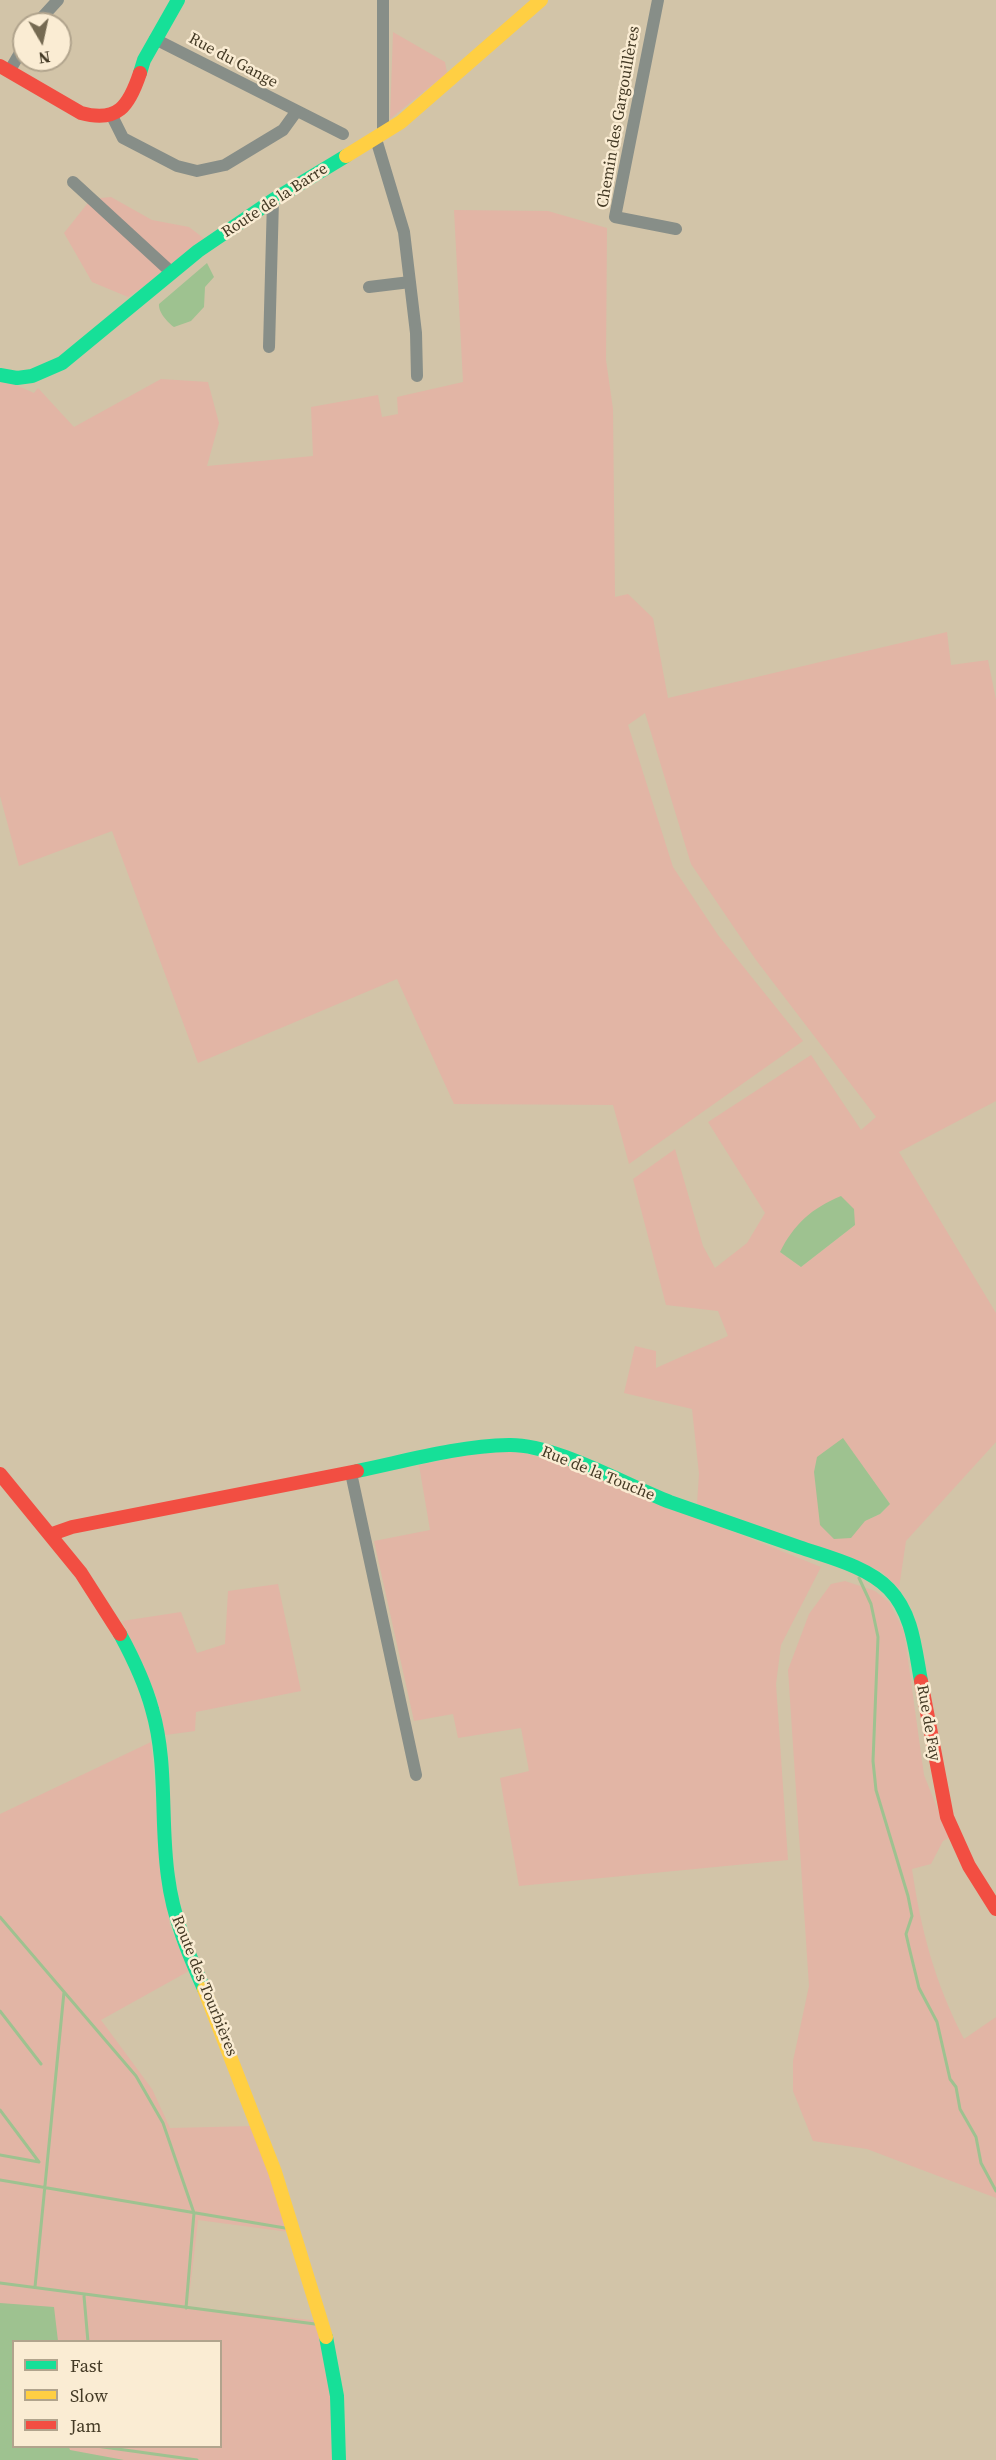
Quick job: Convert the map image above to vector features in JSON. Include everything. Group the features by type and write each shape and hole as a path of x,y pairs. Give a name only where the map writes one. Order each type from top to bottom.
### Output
{"street":[{"path":"47,12 58,0"},
{"path":"5,68 81,113 96,117 112,116 132,97 144,60 178,0"},
{"path":"383,0 380,136 390,189 402,218 416,333 417,376"},
{"name":"Route de la Barre","path":"0,375 24,379 52,369 171,272 273,200 380,136 409,115 542,0"},
{"name":"Chemin des Gargouillères","path":"658,0 615,217 676,229"},
{"name":"Rue du Gange","path":"155,39 343,134"},
{"path":"112,116 123,138 177,166 197,171 225,165 283,130 296,112"},
{"path":"73,182 171,272"},
{"path":"269,347 273,200"},
{"path":"369,287 410,282"},
{"name":"Rue de la Touche","path":"52,1534 72,1527 488,1446 529,1447 570,1460 668,1501 838,1561"},
{"path":"351,1473 416,1775"},
{"name":"Route des Tourbières","path":"0,1474 52,1534 88,1583 123,1638 146,1687 156,1724 172,1904 184,1942 213,2006 262,2135 324,2325 337,2397 339,2460"},
{"name":"Rue de Fay","path":"838,1561 878,1580 897,1599 906,1614 914,1642 933,1753 948,1817 969,1866 996,1909"}],"shaded area":[{"path":"393,32 445,62 447,73 390,119"},
{"path":"111,197 152,220 189,227 210,243 128,297 92,282 64,233 91,199"},
{"path":"454,210 548,211 607,228 606,360 613,409 615,597 628,594 653,618 668,698 947,632 951,665 988,660 996,700 996,1101 899,1152 996,1313 996,1442 906,1541 899,1588 881,1571 697,1504 699,1474 692,1409 624,1393 635,1346 656,1351 656,1368 728,1336 718,1311 666,1305 633,1179 675,1149 703,1246 715,1268 747,1243 765,1213 708,1122 811,1055 861,1130 876,1117 756,960 691,864 645,713 628,725 673,867 718,935 803,1041 629,1164 613,1105 454,1104 397,979 198,1063 112,831 19,866 0,796 0,378 34,393 38,388 74,427 161,379 208,382 219,423 207,466 313,456 311,407 378,395 382,417 398,414 397,397 463,382","holes":["855,1225 801,1267 780,1252","843,1439 890,1504 880,1514 865,1521"]},
{"path":"207,263 214,277 205,287 204,307 191,321 174,327 162,314 159,304"},
{"path":"841,1196 854,1209 855,1225 801,1267 780,1252 791,1233 805,1218 821,1206"},
{"path":"843,1438 890,1504 880,1514 865,1521 851,1538 834,1539 820,1525 814,1472 817,1457"},
{"path":"485,1451 521,1452 570,1466 821,1567 781,1645 776,1684 788,1860 519,1886 500,1778 529,1771 521,1728 458,1738 453,1714 414,1721 374,1541 430,1530 419,1465"},
{"path":"845,1581 875,1591 889,1602 904,1631 924,1775 949,1838 943,1841 931,1864 912,1869 930,1956 945,1998 964,2039 996,2017 996,2198 867,2149 813,2141 793,2091 793,2061 809,1986 788,1670 809,1614 831,1584"},
{"path":"278,1584 301,1691 196,1712 195,1731 165,1735 157,1698 122,1621 181,1612 197,1653 225,1644 228,1591"},
{"path":"151,1742 162,1873 170,1926 189,1971 101,2020 152,2089 170,2128 254,2126 289,2232 198,2220 188,2307 321,2321 333,2397 334,2460 0,2460 0,1814"},
{"path":"0,2303 54,2307 58,2340 12,2340 12,2448 69,2448 70,2450 124,2460 0,2460"}],"waterway":[{"path":"859,1578 871,1604 878,1637 873,1761 876,1790 912,1916 906,1934 919,1988 937,2022 950,2079 956,2087 960,2109 976,2137 981,2163 996,2191"},
{"path":"0,1917 136,2076 163,2123 194,2213 186,2308"},
{"path":"35,2287 64,1992"},
{"path":"0,2011 41,2064"},
{"path":"0,2110 39,2162 0,2155"},
{"path":"0,2180 285,2228"},
{"path":"0,2283 315,2324"},
{"path":"84,2296 88,2340"},
{"path":"110,2448 197,2460"}],"traffic: fast":[{"path":"140,73 144,60 178,0"},
{"path":"0,375 17,378 32,376 62,363 198,251 273,200 346,156"},
{"path":"357,1471 432,1455 490,1446 527,1446 568,1458 670,1502 834,1559 870,1574 889,1589 903,1609 912,1632 921,1681"},
{"path":"120,1634 142,1680 157,1729 170,1892 182,1934 204,1989"},
{"path":"326,2337 337,2396 339,2460"}],"traffic: slow":[{"path":"346,156 401,122 541,0"},
{"path":"204,1989 275,2172 326,2337"}],"traffic: jam":[{"path":"0,66 81,113 94,116 104,116 120,109 131,95 140,73"},
{"path":"52,1534 72,1527 357,1471"},
{"path":"0,1474 81,1573 120,1634"},
{"path":"921,1681 947,1817 969,1866 996,1909"}]}
